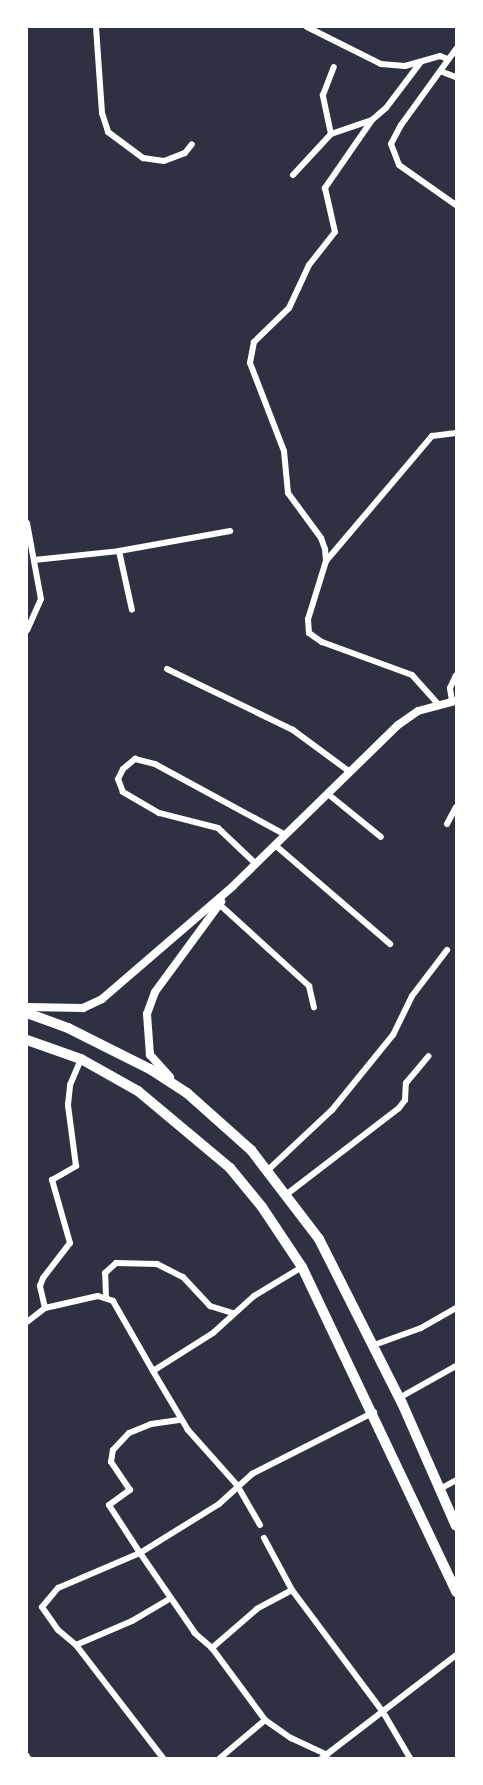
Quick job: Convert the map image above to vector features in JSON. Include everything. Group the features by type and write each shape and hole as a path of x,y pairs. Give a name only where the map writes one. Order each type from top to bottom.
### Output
{"highway":[{"path":"27,1013 68,1028 187,1093 221,1120 268,1170 319,1239 374,1345 456,1526"},
{"path":"27,1040 81,1059 138,1091 230,1168 262,1207 302,1266 374,1412 456,1592"}],"street":[{"path":"96,27 102,113 108,132 143,158 164,161 177,159 192,144"},
{"path":"307,27 381,64 420,63 440,56 448,59"},
{"path":"456,49 401,125 391,144 399,165 456,205"},
{"path":"326,561 321,538 288,493 284,451 261,399 251,353 254,342 297,296 309,265 335,232 325,188 372,120 386,108 420,63"},
{"path":"331,134 323,94 334,67"},
{"path":"440,71 456,77"},
{"path":"293,176 331,134 372,120"},
{"path":"437,703 412,675 322,642 309,633 308,618 326,561 432,436 456,433"},
{"path":"27,523 41,599 27,630"},
{"path":"34,560 120,551 230,531"},
{"path":"120,551 132,610"},
{"path":"167,669 293,730 350,772"},
{"path":"27,1007 83,1008 102,999 232,887 398,725 437,703 454,701 450,688 456,675"},
{"path":"256,864 218,828 159,813 123,792 118,779 123,769 135,759 155,764 286,835"},
{"path":"328,794 381,837"},
{"path":"447,824 456,807"},
{"path":"275,845 390,944"},
{"path":"187,1093 150,1055 147,1014 155,992 232,887"},
{"path":"219,904 309,986 314,1007"},
{"path":"268,1170 338,1102 393,1035 412,996 447,950"},
{"path":"287,1194 399,1108 405,1100 406,1083 429,1056"},
{"path":"45,1308 40,1286 43,1278 70,1243 52,1180 76,1166 68,1105 70,1085 81,1059"},
{"path":"233,1313 210,1306 183,1277 157,1264 116,1263 105,1273 106,1297 117,1306 181,1420 211,1460 237,1485 260,1525"},
{"path":"153,1371 213,1333 233,1313 302,1266"},
{"path":"27,1322 45,1308 106,1297"},
{"path":"374,1345 421,1328 456,1308"},
{"path":"399,1398 456,1366"},
{"path":"163,1758 76,1644 66,1639 46,1614 42,1607 48,1595 140,1553 219,1504 237,1485 374,1412"},
{"path":"181,1420 165,1420 129,1433 113,1450 111,1462 130,1490 109,1505 195,1633 212,1648 265,1720 325,1756 456,1655"},
{"path":"440,1489 456,1480"},
{"path":"264,1539 292,1590 383,1712 410,1758"},
{"path":"212,1648 268,1601 292,1590"},
{"path":"76,1644 132,1621 171,1598"},
{"path":"220,1758 265,1720"}]}
